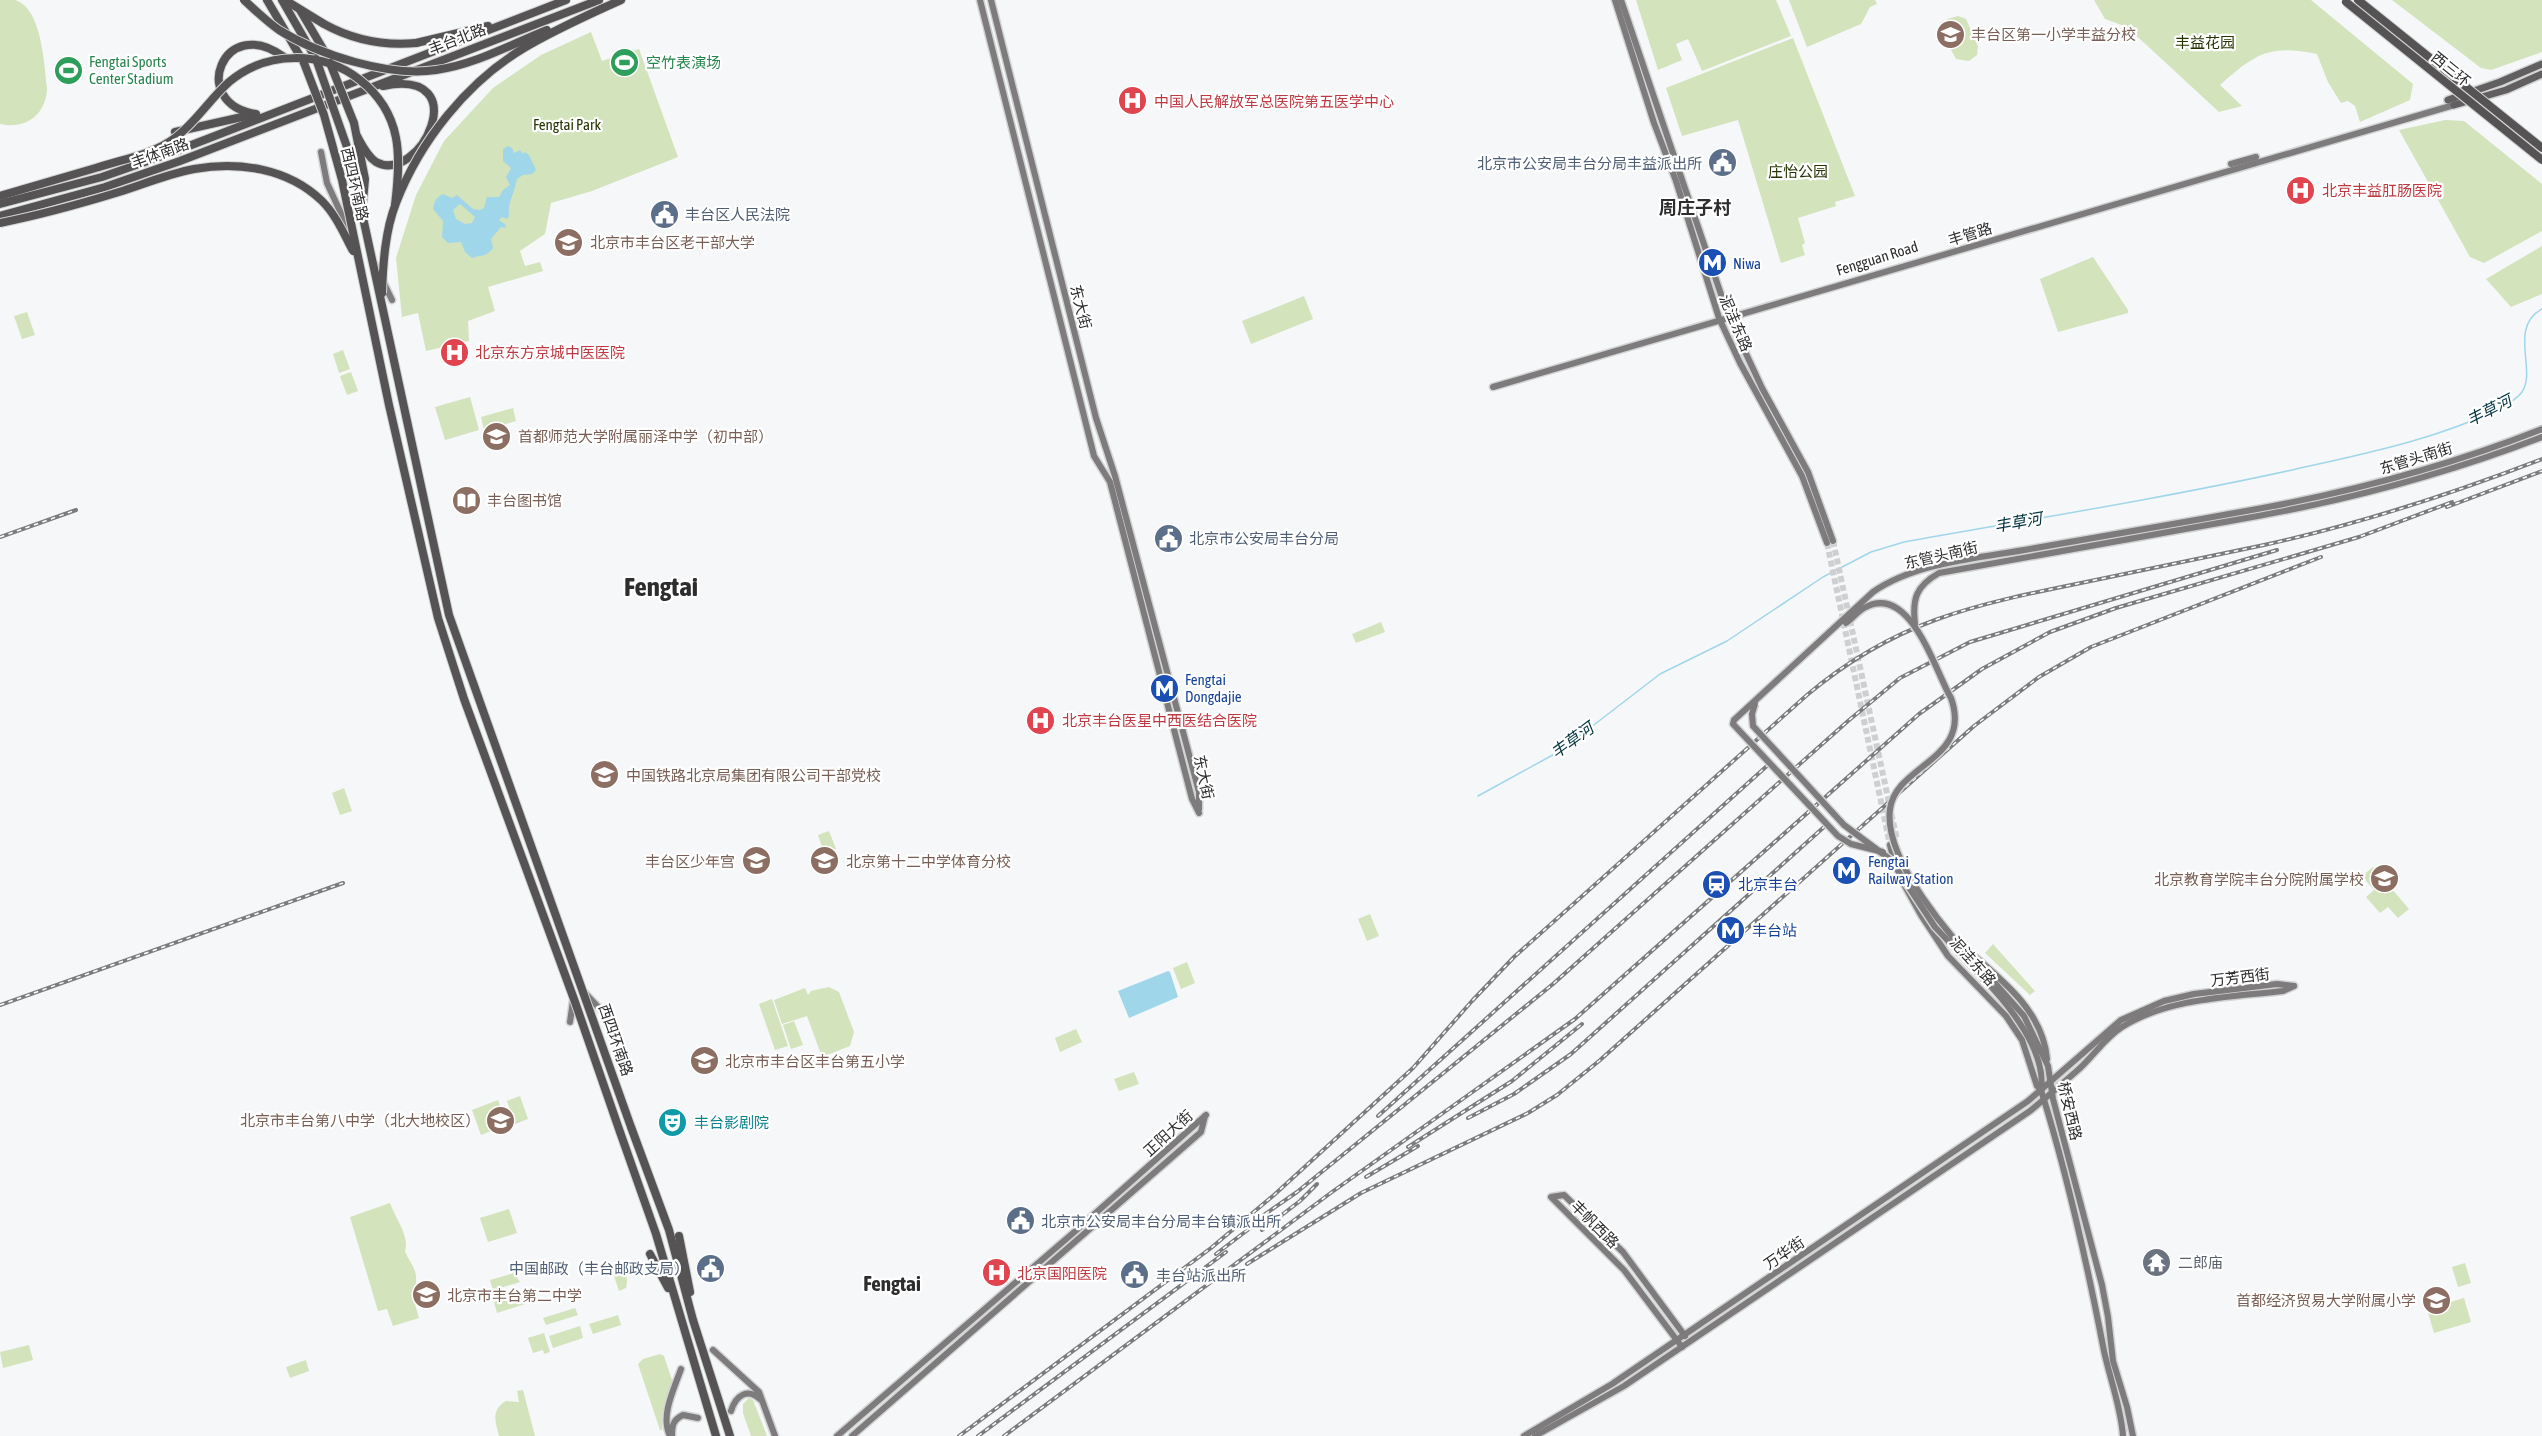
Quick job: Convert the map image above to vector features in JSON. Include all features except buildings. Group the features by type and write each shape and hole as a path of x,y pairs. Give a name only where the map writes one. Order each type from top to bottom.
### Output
{"highway":[{"path":"244,0 277,28 296,40 371,66 395,71 419,72 458,65 602,9"},
{"name":"西四环南路","path":"267,0 304,63 329,133 389,405 445,639 458,680"},
{"path":"284,0 340,33 388,44 456,38 566,0"},
{"name":"西四环南路","path":"284,0 316,59 346,147 440,580 456,636"},
{"name":"丰台北路","path":"325,104 599,0"},
{"path":"395,205 408,177 440,125 480,81 523,48 621,0"},
{"name":"西三环","path":"2358,0 2542,148"},
{"name":"西三环","path":"2345,1 2542,160"},
{"path":"300,10 326,54 354,123 365,179 362,214"},
{"name":"丰台北路","path":"323,94 456,38"},
{"path":"256,114 243,112 226,99 219,86 219,71 224,59 233,50 246,44 260,44 284,57"},
{"path":"0,196 143,153 175,138 231,80 248,69 268,61 306,58 322,60 352,74 375,93 392,121 400,156 395,205 383,261 381,303"},
{"path":"357,136 376,162 393,165 412,157 430,129 434,117 434,108 428,93 412,83 398,83 360,91"},
{"name":"丰体南路","path":"0,204 102,177 323,94"},
{"name":"丰体南路","path":"0,216 105,187 180,161 325,104"},
{"path":"175,132 294,106"},
{"path":"0,223 39,215 192,170 232,166 247,167 265,171 295,183 322,201 338,222 358,262"},
{"name":"西四环南路","path":"462,657 669,1230 693,1320 730,1436"},
{"name":"西四环南路","path":"464,699 575,1002 656,1234 716,1436"},
{"path":"679,1236 688,1275 693,1320"},
{"path":"650,1254 673,1297"}],"main road":[{"name":"东大街","path":"980,0 1077,392 1096,459 1110,482 1164,697 1192,800 1199,813 1198,792 1107,452 991,0"},
{"name":"泥洼东路","path":"1615,0 1654,123 1676,181 1719,319 1740,363 1802,477 1830,542 1808,472 1762,388 1728,317 1621,0"},
{"path":"2451,103 2542,64"},
{"path":"2451,103 2506,90 2542,74"},
{"name":"丰管路","path":"1719,319 1492,387 1500,382 1719,319 1728,317 2451,103"},
{"name":"西四环南路","path":"321,152 327,183 351,234 427,573 445,639"},
{"name":"Fengguan Road","path":"1728,317 2269,154"},
{"name":"西四环南路","path":"362,214 441,581 462,657 586,994 601,1010"},
{"path":"370,255 392,300"},
{"name":"东管头南街","path":"1915,625 1913,611 1919,589 1939,573 2229,517 2346,491 2467,456 2542,429"},
{"name":"东管头南街","path":"1883,852 1851,844 1838,837 1733,724 1734,720 1766,693 1873,592 1895,578 1912,572 2355,496 2458,467 2542,437"},
{"path":"1096,459 1103,459 1107,452"},
{"path":"1830,634 1864,608 1876,604 1894,607 1905,613 1915,625"},
{"name":"桥安西路","path":"1915,625 1951,698 1956,720 1948,743 1905,784 1894,798 1890,810 1893,833 1900,858 1938,919 2014,1014 2026,1033 2040,1073 2044,1099 2080,1234 2123,1436"},
{"name":"西四环南路","path":"458,680 574,998 570,1022"},
{"path":"1766,693 1755,703 1752,714 1753,726 1844,825 1883,852 1897,867 1935,927 1952,947 1985,977"},
{"name":"泥洼东路","path":"1897,840 1906,869 1945,930 2003,981 2031,1015 2044,1042 2048,1066"},
{"name":"泥洼东路","path":"1890,845 1903,884 1926,923 1948,956 1999,1008 2022,1040 2037,1086 2042,1090"},
{"name":"桥安西路","path":"1985,977 2024,1016 2048,1066 2052,1092 2102,1285 2113,1361 2133,1436"},
{"name":"万芳西街","path":"2051,1081 2112,1027 2147,1008 2194,994 2277,984 2294,986 2283,991 2178,1005 2132,1021 2109,1037 2081,1067 2052,1092"},
{"name":"万华街","path":"1524,1436 1599,1393 2042,1090 2051,1081"},
{"name":"万华街","path":"1535,1436 1609,1395 1682,1347 2030,1110 2052,1092"},
{"name":"正阳大街","path":"837,1436 1072,1234 1206,1115 1201,1132 852,1436"},
{"name":"丰帆西路","path":"1682,1347 1624,1270 1551,1197 1564,1195 1623,1252 1689,1342"},
{"path":"713,1350 754,1387 764,1403 775,1436"},
{"path":"671,1436 667,1430 668,1410 681,1369"},
{"path":"731,1411 737,1398 744,1394 756,1395 764,1403"},
{"path":"671,1436 673,1423 677,1418 683,1415 699,1418"}],"green space":[{"path":"0,0 15,0 24,5 36,25 43,51 46,97 39,112 33,118 18,125 0,124"},
{"path":"1636,0 1776,0 1791,36 1702,71 1688,39 1676,44 1682,60 1658,70"},
{"path":"1789,0 1875,0 1877,4 1870,7 1861,24 1807,47"},
{"name":"丰益花园","path":"2094,0 2311,0 2413,84 2410,100 2360,122 2355,106 2348,101 2341,103 2328,82 2317,54 2287,50 2274,51 2253,59 2220,85 2242,106 2219,112 2127,27 2105,19"},
{"path":"2392,0 2542,0 2542,52 2491,70 2481,68"},
{"path":"1958,16 1966,19 1978,46 1977,55 1969,61 1956,59 1942,33 1947,19"},
{"name":"Fengtai Park","path":"591,32 602,61 639,49 678,157 592,191 551,203 545,234 520,251 525,266 540,262 543,271 488,287 495,311 468,321 469,341 426,351 418,313 402,317 396,258 416,195 444,141 493,88 541,55"},
{"name":"庄怡公园","path":"1793,38 1855,196 1835,202 1836,206 1798,218 1805,243 1802,245 1805,255 1781,263 1738,120 1682,136 1666,88"},
{"path":"2445,120 2464,121 2542,184 2542,231 2484,263 2470,257 2399,130"},
{"path":"2542,246 2542,294 2511,307 2486,279"},
{"path":"2093,257 2128,313 2058,332 2040,279"},
{"path":"1304,296 1313,319 1251,344 1242,321"},
{"path":"27,312 35,335 22,339 14,316"},
{"path":"343,350 350,369 339,373 333,354"},
{"path":"351,372 358,391 347,395 340,376"},
{"path":"470,397 479,430 445,440 435,407"},
{"path":"513,408 516,421 484,430 481,417"},
{"path":"1381,622 1385,632 1356,643 1352,634"},
{"path":"344,788 352,811 340,815 332,793"},
{"path":"829,831 836,849 824,853 818,835"},
{"path":"2373,867 2409,909 2398,918 2388,907 2380,913 2366,897 2374,890 2362,876"},
{"path":"1370,914 1379,936 1367,941 1358,919"},
{"path":"1993,944 2035,991 2030,995 1985,953"},
{"path":"1187,962 1195,983 1181,989 1173,968"},
{"path":"829,987 839,992 854,1032 850,1046 822,1057 807,1016 782,1024 774,1000 805,988 808,995 811,991"},
{"path":"772,999 788,1046 775,1050 759,1004"},
{"path":"794,1021 803,1045 791,1049 783,1025"},
{"path":"1076,1029 1082,1042 1060,1052 1055,1038"},
{"path":"1134,1072 1139,1084 1119,1091 1114,1079"},
{"path":"520,1096 528,1119 515,1124 507,1101"},
{"path":"498,1100 507,1125 481,1135 472,1110"},
{"path":"390,1203 404,1233 405,1251 416,1275 419,1299 414,1301 419,1318 393,1326 387,1309 378,1311 350,1217"},
{"path":"509,1209 517,1233 488,1242 480,1218"},
{"path":"2465,1263 2471,1283 2458,1287 2452,1267"},
{"path":"620,1264 626,1272 627,1281 626,1288 619,1291 611,1267"},
{"path":"514,1273 520,1282 493,1290 490,1280"},
{"path":"527,1291 531,1302 497,1313 494,1302"},
{"path":"2464,1298 2471,1322 2434,1333 2427,1309"},
{"path":"575,1308 578,1315 546,1325 543,1318"},
{"path":"618,1315 621,1325 593,1334 589,1324"},
{"path":"580,1326 583,1338 553,1348 549,1336"},
{"path":"544,1333 550,1352 544,1354 543,1350 533,1353 528,1338"},
{"path":"29,1345 33,1360 3,1368 0,1352"},
{"path":"660,1354 664,1356 672,1380 662,1415 662,1430 660,1430 638,1364 643,1359"},
{"path":"306,1360 309,1371 290,1378 286,1367"},
{"path":"523,1390 535,1436 499,1436 495,1416 498,1408 506,1401 519,1402 517,1391"},
{"path":"749,1398 753,1400 767,1436 751,1436 743,1413 743,1404"}],"water":[{"path":"508,146 514,153 520,150 523,154 525,152 529,155 536,170 532,174 523,175 517,179 509,207 509,216 507,219 502,217 499,220 506,225 505,228 501,227 491,239 493,248 491,251 472,258 465,252 461,242 448,243 442,237 443,221 433,209 434,204 443,194 452,198 457,195 473,209 480,210 484,208 487,197 499,197 510,185 506,177 511,168 503,161 503,149","holes":["460,204 475,217 472,223 465,224 456,219 453,210"]},
{"path":"1168,971 1178,997 1129,1018 1118,991"}],"waterway":[{"name":"丰草河","path":"1478,796 1560,751 1660,674 1727,641 1823,577 1871,552 1904,542 2196,490 2345,458 2450,429 2501,408 2520,395 2526,383 2525,338 2527,327 2532,317 2542,309"}],"tunnel":[{"path":"1833,541 1897,840"},
{"path":"1827,543 1890,845"}],"railway":[{"path":"959,1436 1211,1248 1274,1195 1413,1068 1514,957 1807,695 1872,649 1937,619 2005,599 2335,528 2439,496 2542,459"},
{"path":"2447,507 2542,471"},
{"path":"1004,1436 1332,1192 1575,1019 1919,714 1982,669 2050,632 2116,608 2359,537 2452,502"},
{"path":"0,537 76,510"},
{"path":"1258,1219 1297,1192 1553,984 1848,721 1900,678 1970,642 2277,550"},
{"path":"1247,1264 1361,1193 1528,1113 1557,1095 1599,1061 1974,726 2039,677 2091,647 2321,557"},
{"path":"1378,1116 1768,765"},
{"path":"1468,1118 1514,1094 1571,1054 1824,827"},
{"path":"0,1005 343,883"},
{"path":"1408,1147 1512,1081 1582,1024"},
{"path":"1366,1177 1418,1146"},
{"path":"1262,1230 1300,1201 1317,1184"},
{"path":"1216,1254 1266,1216"},
{"path":"978,1436 1226,1252"}],"place":[{"name":"丰台区第一小学丰益分校","path":"1950,34"},
{"name":"空竹表演场","path":"625,62"},
{"name":"Fengtai Sports Center Stadium","path":"68,70"},
{"name":"中国人民解放军总医院第五医学中心","path":"1133,101"},
{"name":"北京市公安局丰台分局丰益派出所","path":"1723,163"},
{"name":"北京丰益肛肠医院","path":"2301,190"},
{"name":"丰台区人民法院","path":"664,214"},
{"name":"北京市丰台区老干部大学","path":"569,242"},
{"name":"Niwa","path":"1712,263"},
{"name":"北京东方京城中医医院","path":"454,352"},
{"name":"首都师范大学附属丽泽中学（初中部）","path":"497,436"},
{"name":"丰台图书馆","path":"466,500"},
{"name":"北京市公安局丰台分局","path":"1168,538"},
{"name":"Fengtai Dongdajie","path":"1164,688"},
{"name":"北京丰台医星中西医结合医院","path":"1041,720"},
{"name":"中国铁路北京局集团有限公司干部党校","path":"605,775"},
{"name":"丰台区少年宫","path":"756,861"},
{"name":"北京第十二中学体育分校","path":"825,861"},
{"name":"Fengtai Railway Station","path":"1847,870"},
{"name":"北京教育学院丰台分院附属学校","path":"2385,879"},
{"name":"北京丰台","path":"1717,884"},
{"name":"丰台站","path":"1731,930"},
{"name":"北京市丰台区丰台第五小学","path":"704,1061"},
{"name":"北京市丰台第八中学（北大地校区）","path":"501,1120"},
{"name":"丰台影剧院","path":"673,1122"},
{"name":"北京市公安局丰台分局丰台镇派出所","path":"1020,1221"},
{"name":"二郎庙","path":"2157,1262"},
{"name":"中国邮政（丰台邮政支局）","path":"710,1268"},
{"name":"北京国阳医院","path":"996,1273"},
{"name":"丰台站派出所","path":"1135,1275"},
{"name":"北京市丰台第二中学","path":"426,1295"},
{"name":"首都经济贸易大学附属小学","path":"2437,1300"}],"district":[{"name":"周庄子村","path":"1695,207"},
{"name":"Fengtai","path":"661,586"},
{"name":"Fengtai","path":"892,1283"}]}
